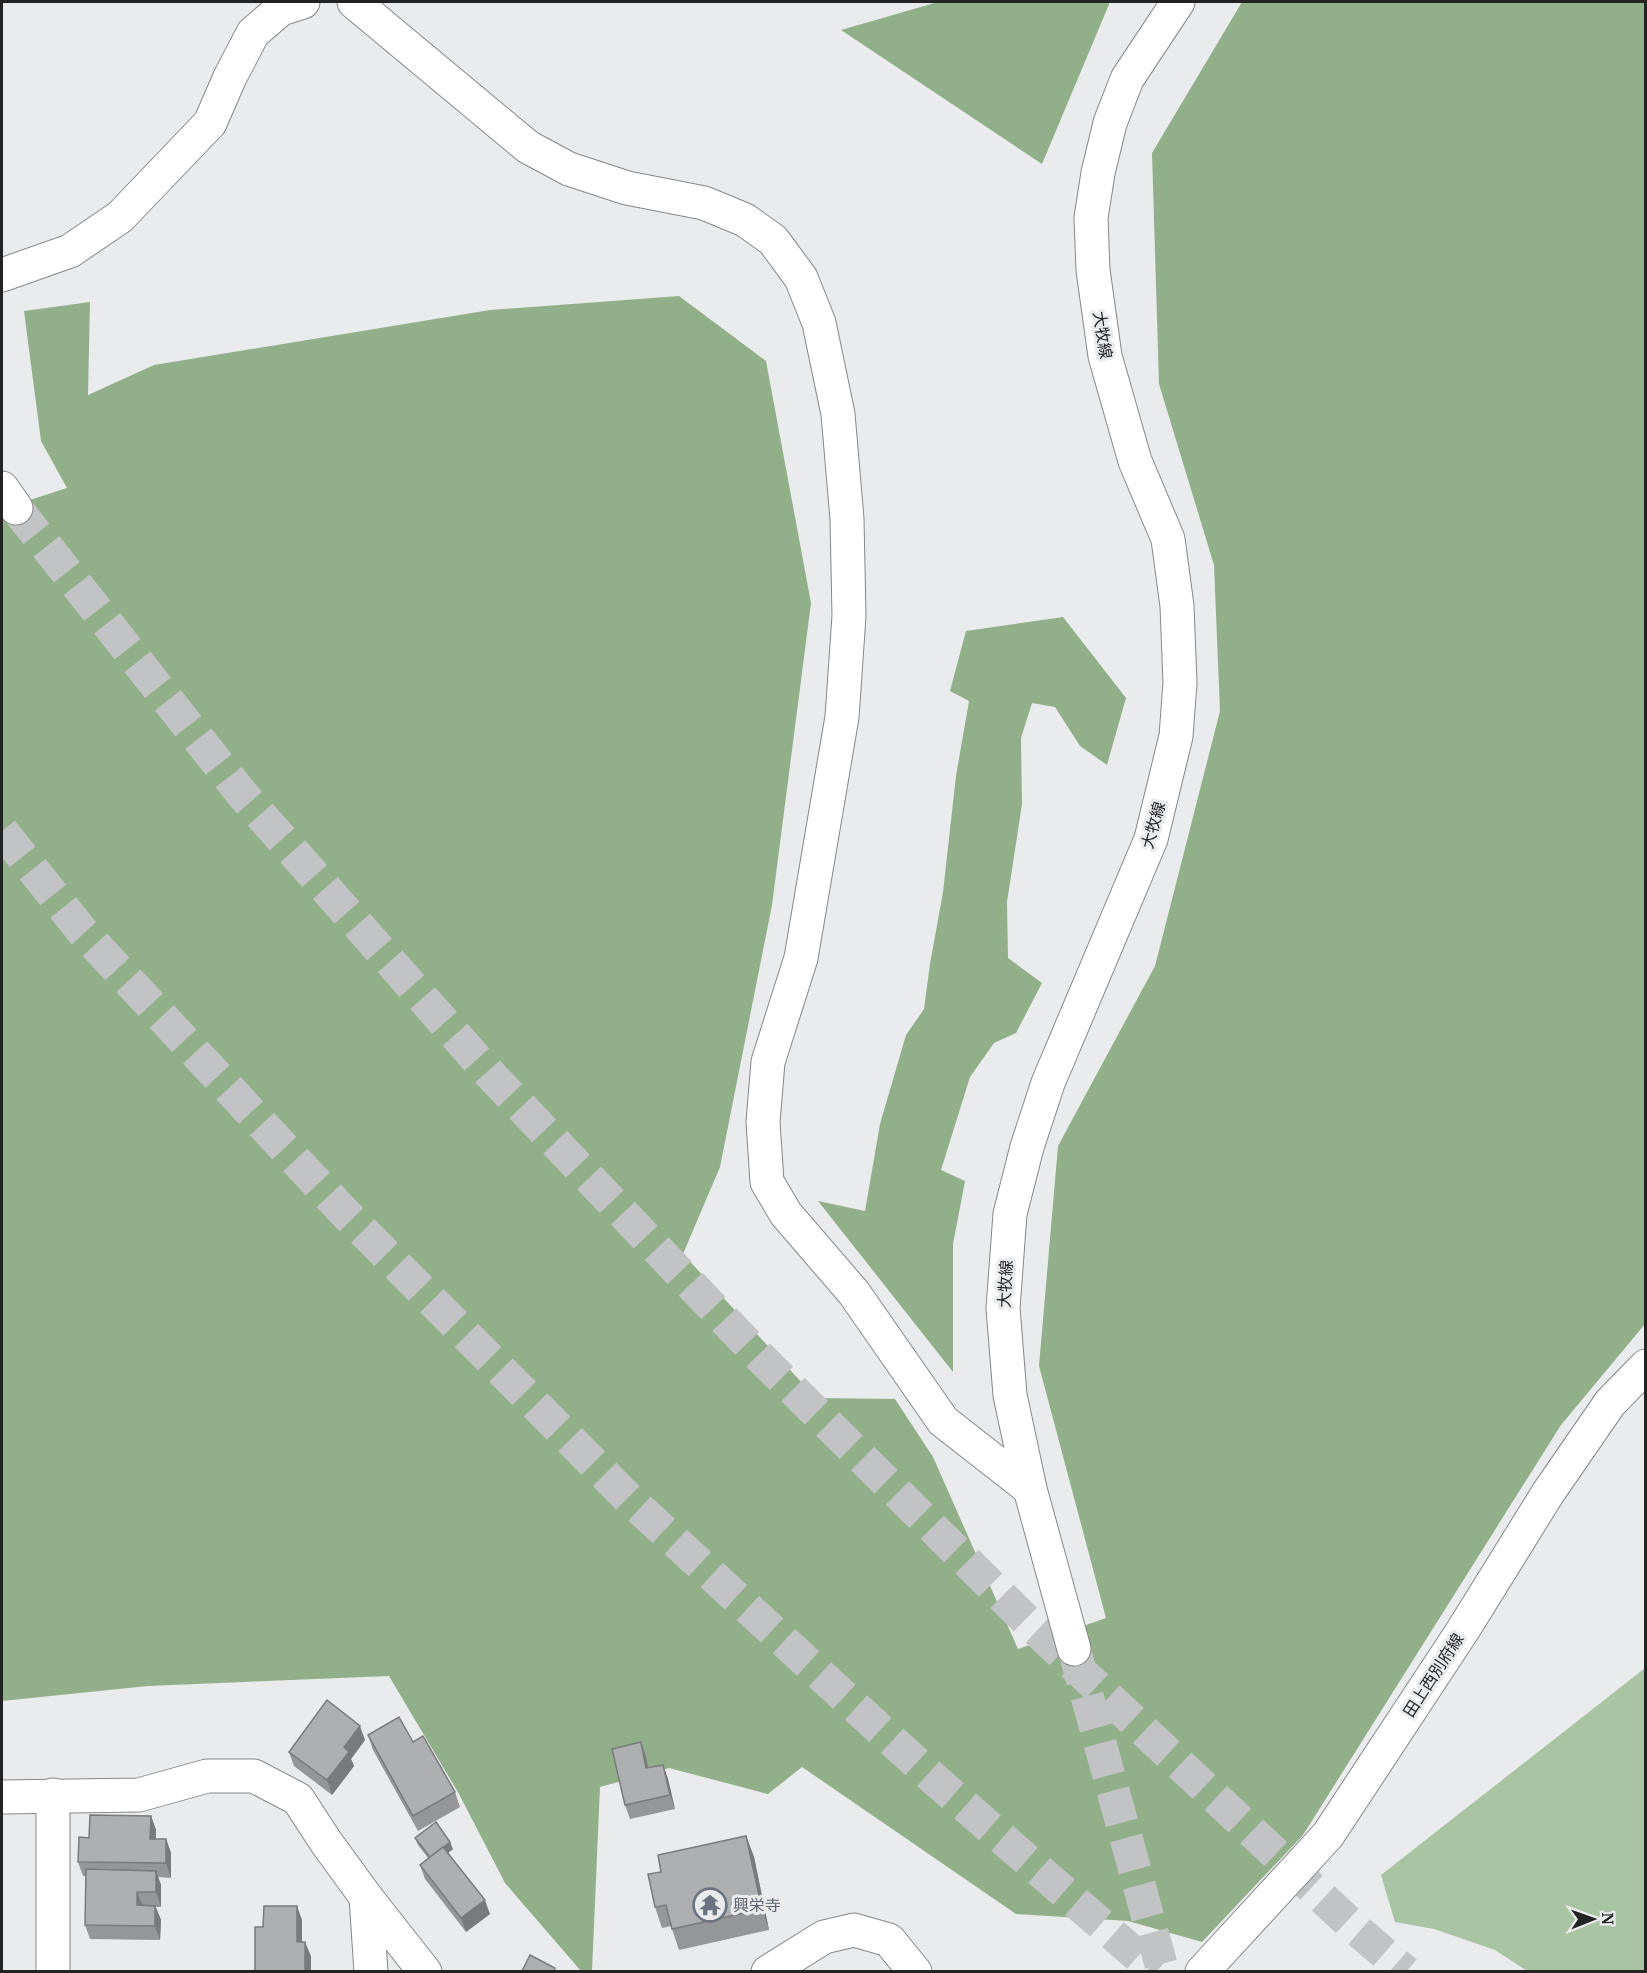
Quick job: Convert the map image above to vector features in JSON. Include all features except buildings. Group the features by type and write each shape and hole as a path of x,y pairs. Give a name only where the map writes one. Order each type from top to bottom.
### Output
{"street":[{"path":"2,275 70,251 120,217 210,123 253,33 281,9 303,2"},
{"path":"354,2 528,147 569,169 627,188 704,203 744,220 772,240 801,278 819,323 838,414 847,519 849,616 842,717 801,958 768,1062 763,1122 767,1182 786,1214 854,1293 943,1421 1030,1489"},
{"name":"大牧線","path":"1074,1649 1030,1489 1010,1395 1004,1319 1010,1214 1027,1147 1048,1083 1151,839 1176,736 1180,684 1177,606 1168,539 1135,460 1105,356 1093,270 1091,218 1098,173 1110,123 1127,79 1178,2"},
{"name":"田上西別府線","path":"1202,1971 1328,1835 1463,1630 1548,1493 1610,1403 1646,1366"},
{"path":"2,1797 139,1795 207,1776 254,1776 298,1799 366,1897 425,1971"},
{"path":"53,1795 53,1971"},
{"path":"366,1897 371,1971"},
{"path":"768,1971 824,1937 854,1930 890,1940 915,1971"}],"green space":[{"path":"938,2 1110,2 1042,164 841,30"},
{"path":"1242,2 1645,2 1645,1324 1561,1425 1303,1835 1202,1942 1128,1921 1016,1914 802,1767 768,1794 669,1768 600,1787 592,1971 581,1971 505,1883 459,1794 389,1676 148,1686 2,1701 2,509 67,488 41,441 24,311 90,302 88,395 154,365 490,310 679,296 766,361 811,603 772,905 720,1167 683,1254 816,1398 895,1399 933,1457 1018,1649 1106,1618 1039,1366 1058,1146 1155,966 1220,711 1214,565 1159,384 1152,153"},
{"path":"1063,617 1126,698 1107,765 1080,746 1055,707 1032,703 1021,738 1022,804 1007,902 1008,958 1042,983 1016,1033 994,1043 970,1077 941,1170 965,1181 953,1244 953,1372 818,1201 865,1211 880,1124 906,1035 924,1009 943,892 956,776 969,701 950,691 966,631"},
{"path":"1645,1668 1645,1971 1527,1971 1495,1950 1434,1929 1395,1922 1381,1875"}],"tunnel":[{"path":"16,508 242,794 488,1072 763,1360 1033,1627 1356,1929 1406,1972"},
{"path":"2,831 82,931 341,1209 629,1499 934,1779 1156,1972"},
{"path":"1074,1649 1163,1972"}],"place":[{"name":"興栄寺","path":"710,1905"}]}
